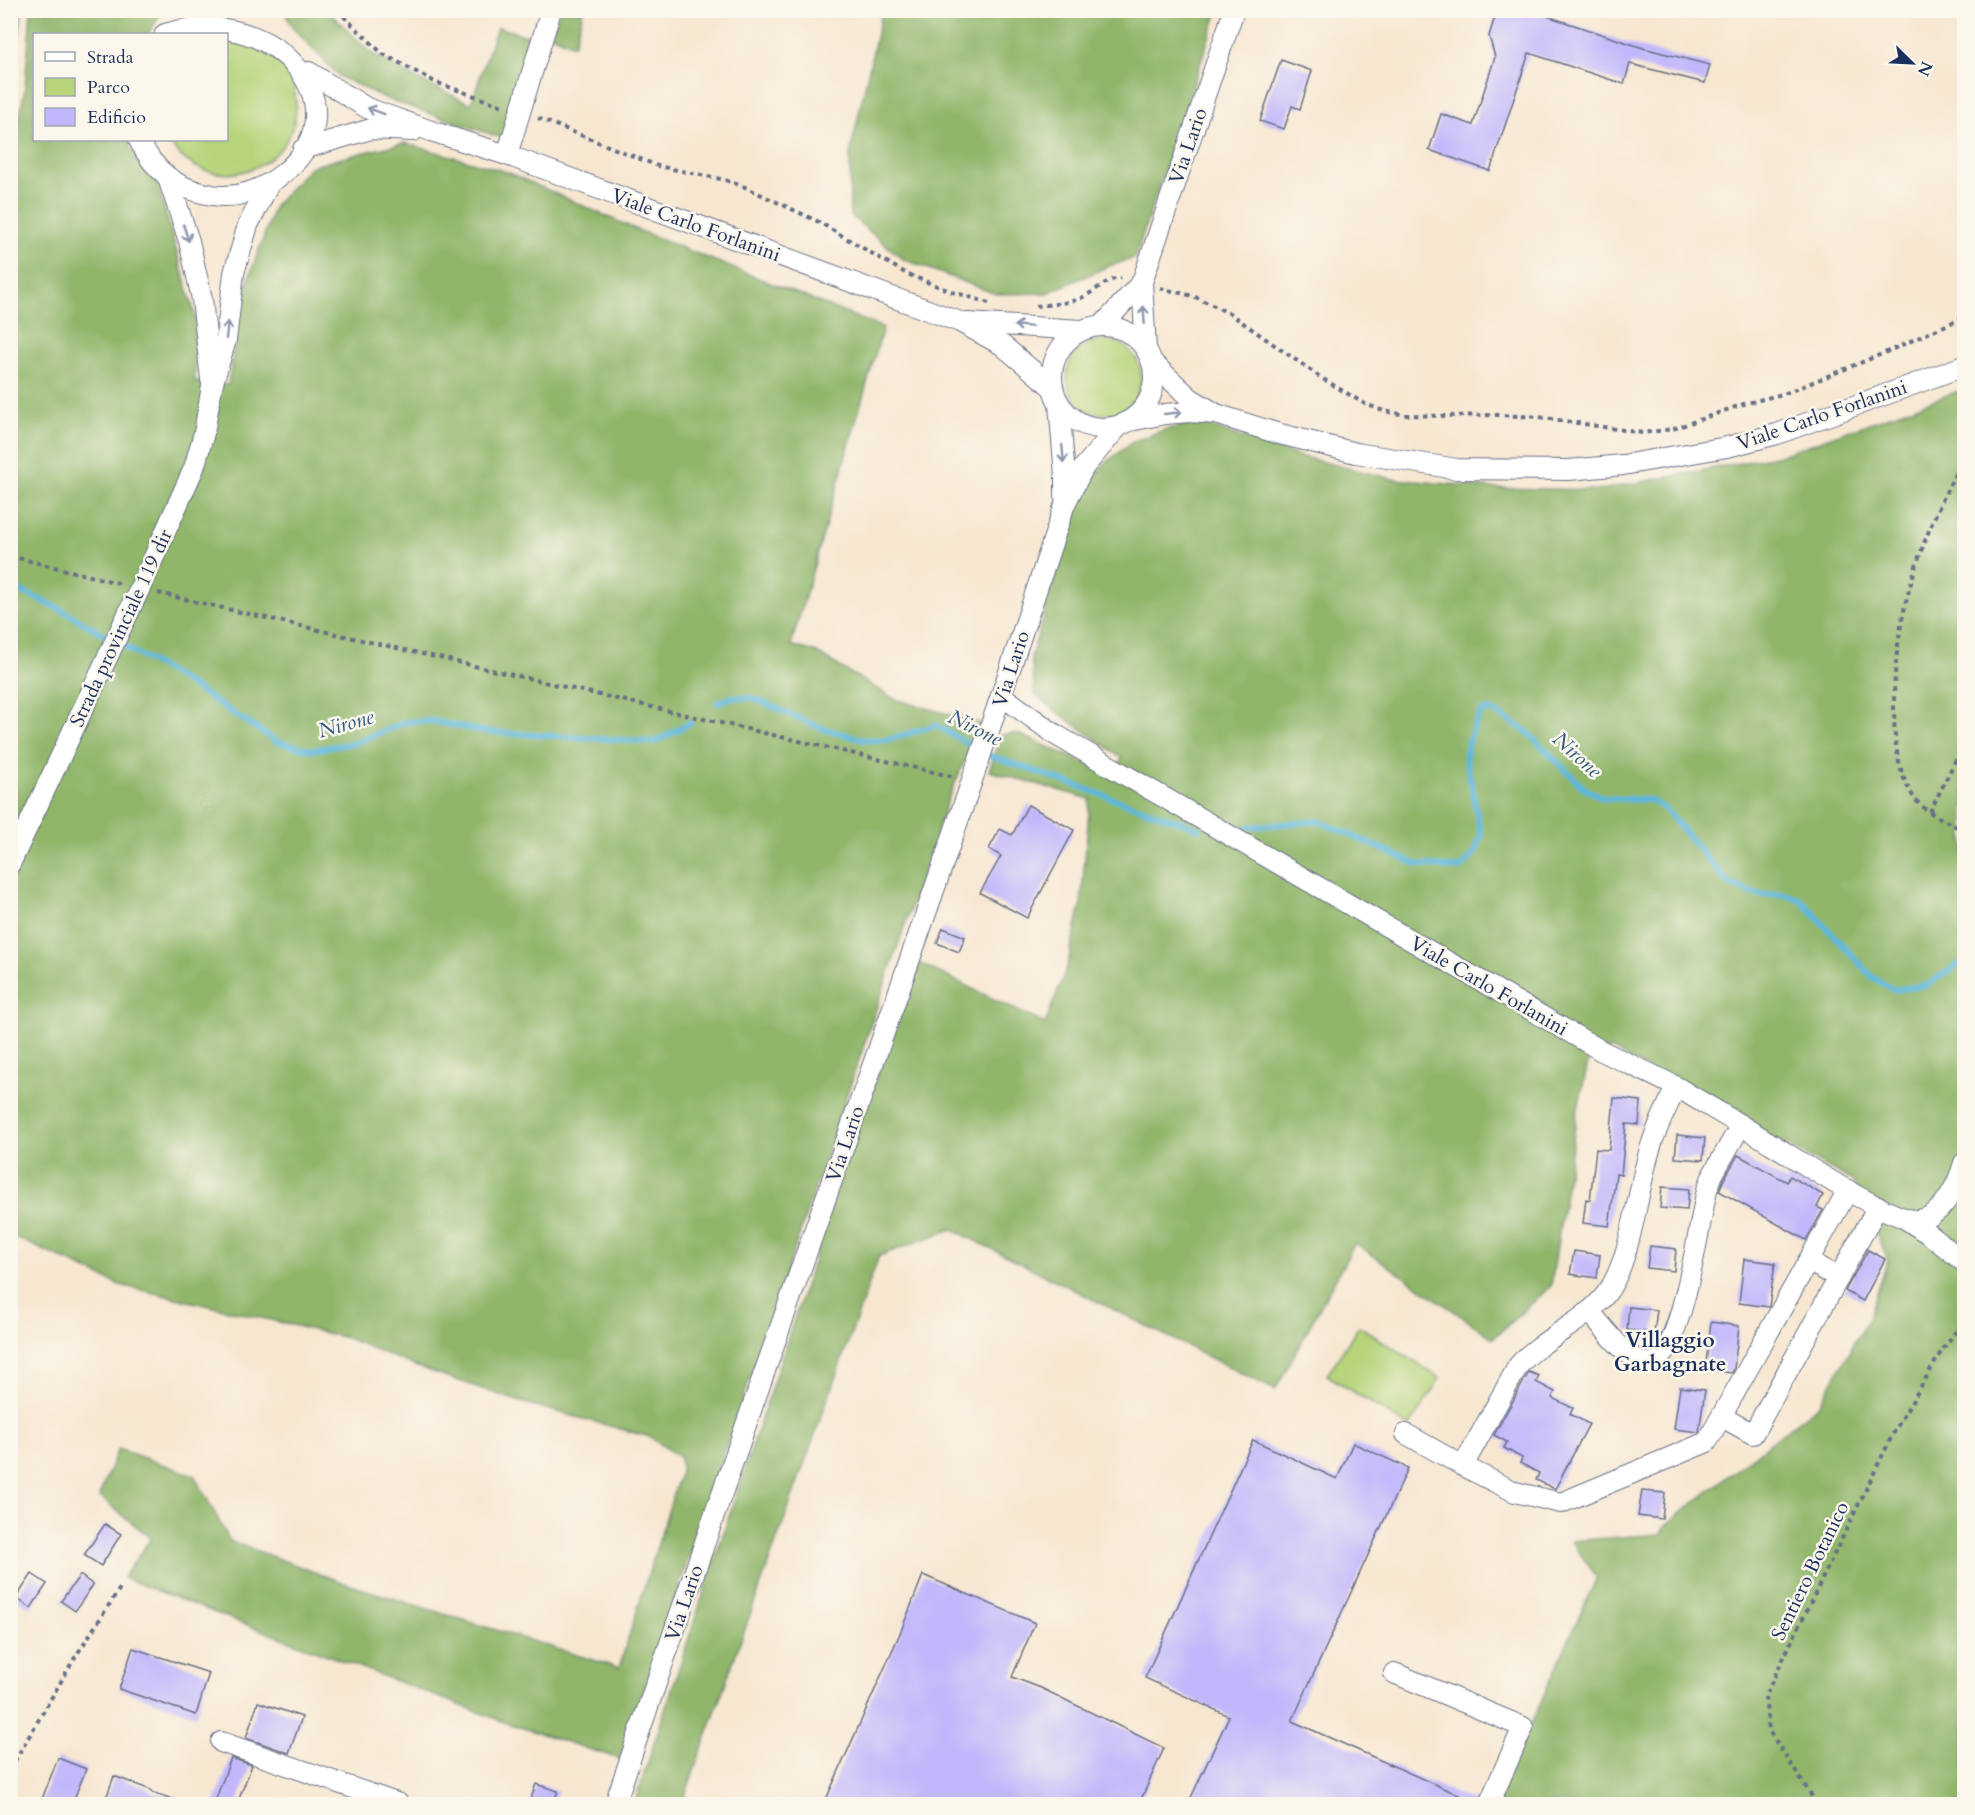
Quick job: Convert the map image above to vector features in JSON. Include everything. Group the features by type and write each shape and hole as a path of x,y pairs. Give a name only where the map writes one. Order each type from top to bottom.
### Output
{"street":[{"path":"507,154 551,10"},
{"name":"Via Lario","path":"1102,326 1142,282 1234,10"},
{"path":"139,141 155,165 168,178 183,187 218,196 236,195 253,191 269,183 294,163 303,149 313,119 314,96 309,72 302,57 278,29 248,16 230,13 203,16 175,23"},
{"name":"Viale Carlo Forlanini","path":"309,72 367,108 431,131 507,154 960,322 1002,345 1056,396"},
{"name":"Viale Carlo Forlanini","path":"303,149 371,129 431,131"},
{"name":"Strada provinciale 119 dir","path":"168,178 189,241 202,299 212,386"},
{"name":"Strada provinciale 119 dir","path":"10,864 128,615 194,468 204,433 212,386 226,340 234,273 248,225 269,183"},
{"name":"Via Lario","path":"1142,282 1150,356"},
{"name":"Viale Carlo Forlanini","path":"960,322 1081,330"},
{"path":"1102,326 1120,328 1135,336 1150,356 1155,380 1151,396 1143,410 1124,424 1098,428 1079,423 1068,415 1056,396 1052,374 1054,361 1070,338 1081,330 1102,326"},
{"name":"Viale Carlo Forlanini","path":"1150,356 1190,398 1216,414 1276,433 1356,453 1457,469 1569,470 1623,465 1727,447 1777,434 1965,366"},
{"name":"Via Lario","path":"1056,396 1065,476 1065,504"},
{"name":"Viale Carlo Forlanini","path":"1124,424 1177,413 1216,414"},
{"name":"Via Lario","path":"615,1804 732,1462 975,775 1065,504 1084,467 1124,424"},
{"name":"Viale Carlo Forlanini","path":"1002,696 1056,735 1602,1051 1676,1087 1848,1190 1904,1218 1930,1235"},
{"path":"1463,1466 1518,1366 1545,1342 1589,1311 1605,1296 1616,1278 1651,1144 1676,1087"},
{"path":"1589,1311 1628,1354 1644,1363 1651,1363 1658,1359 1668,1344 1686,1294 1707,1190 1713,1174 1741,1125"},
{"path":"1904,1218 1925,1219 1935,1213 1955,1185 1965,1163"},
{"path":"1406,1434 1515,1492 1561,1503 1707,1442 1848,1190"},
{"path":"1722,1417 1753,1434 1878,1206"},
{"path":"1930,1235 1965,1248"},
{"path":"1930,1235 1965,1262"},
{"path":"1808,1261 1839,1278"},
{"path":"1394,1673 1523,1727 1489,1804"},
{"path":"221,1742 399,1804"}],"path":[{"path":"1965,457 1933,521 1907,592 1894,675 1894,725 1898,760 1905,783 1916,801 1930,812 1965,831"},
{"path":"10,556 140,588 975,775"},
{"path":"1930,812 1960,751 1965,747"},
{"name":"Sentiero Botanico","path":"1817,1804 1769,1731 1765,1696 1893,1434 1941,1352 1965,1320"},
{"path":"10,1769 74,1659 120,1588"}],"green space":[{"path":"31,11 163,11 149,33 33,33 33,141 129,141 131,149 156,179 195,315 195,382 228,385 242,297 275,205 310,167 405,143 507,172 635,229 883,328 791,645 815,652 894,699 981,723 948,799 620,1759 510,1724 123,1578 151,1538 99,1496 118,1449 194,1475 230,1541 350,1585 619,1668 681,1470 680,1458 650,1437 521,1402 415,1366 347,1338 120,1285 10,1235 10,168 25,89"},
{"path":"284,11 328,11 371,53 417,79 471,104 497,27 534,38 505,139 387,99 340,77 292,27"},
{"path":"560,11 583,11 574,45 551,35"},
{"path":"882,11 1218,11 1135,258 1109,266 1047,293 996,294 903,259 850,215 850,154"},
{"path":"228,35 283,63 288,69 294,86 295,119 286,141 271,158 251,169 229,173 206,171 185,160 169,141 228,141"},
{"path":"1104,340 1125,346 1135,356 1141,377 1135,398 1125,408 1104,414 1083,408 1073,398 1067,377 1073,356 1083,346"},
{"path":"1964,389 1964,711 1955,746 1964,749 1964,1804 1495,1804 1597,1577 1571,1541 1660,1534 1668,1523 1819,1405 1868,1319 1888,1260 1853,1181 1611,1049 1589,1058 1577,1113 1551,1286 1493,1338 1355,1243 1275,1390 952,1229 879,1256 682,1804 634,1804 856,1132 919,963 1045,1024 1067,967 1081,905 1090,799 989,771 1001,735 1016,733 1113,775 1122,758 1035,694 1031,657 1078,503 1104,464 1134,441 1164,430 1197,422 1299,456 1393,479 1493,488 1600,490 1781,455"},
{"path":"1359,1326 1440,1378 1409,1427 1327,1375"}],"water":[{"path":"10,11 22,11 11,105"}],"building":[{"path":"1497,10 1529,10 1643,48 1710,65 1705,83 1630,64 1624,84 1529,53 1490,171 1429,150 1441,114 1473,125 1495,57 1489,36"},
{"path":"1281,60 1312,71 1300,109 1292,106 1284,129 1260,121"},
{"path":"1028,805 1074,830 1027,918 980,893 1001,856 989,849 1000,829 1012,835"},
{"path":"943,928 965,937 959,952 937,943"},
{"path":"1614,1098 1641,1101 1639,1125 1626,1124 1621,1175 1616,1174 1609,1226 1583,1223 1586,1199 1590,1200 1596,1149 1609,1150"},
{"path":"1677,1135 1705,1138 1703,1160 1675,1158"},
{"path":"1738,1155 1787,1182 1790,1176 1823,1195 1817,1207 1823,1210 1806,1240 1719,1191"},
{"path":"1662,1187 1689,1189 1687,1210 1660,1208"},
{"path":"1650,1246 1676,1249 1674,1271 1647,1268"},
{"path":"1868,1250 1885,1259 1863,1301 1845,1291"},
{"path":"1574,1251 1600,1255 1597,1278 1570,1274"},
{"path":"1744,1259 1775,1263 1769,1307 1739,1303"},
{"path":"1629,1307 1657,1310 1654,1333 1627,1330"},
{"path":"1711,1322 1739,1326 1732,1373 1705,1370"},
{"path":"1529,1372 1539,1376 1536,1382 1555,1392 1552,1398 1573,1408 1570,1414 1589,1424 1555,1489 1536,1480 1539,1473 1520,1463 1522,1458 1504,1448 1507,1442 1494,1435"},
{"path":"1680,1387 1705,1390 1699,1432 1674,1429"},
{"path":"1253,1440 1337,1479 1353,1443 1408,1468 1292,1721 1477,1804 1188,1804 1229,1716 1145,1678"},
{"path":"1642,1491 1665,1493 1662,1519 1638,1516"},
{"path":"105,1524 121,1534 101,1566 84,1555"},
{"path":"32,1574 47,1584 31,1608 16,1598"},
{"path":"80,1575 93,1585 75,1611 61,1601"},
{"path":"923,1575 1035,1623 1012,1677 1041,1688 1164,1748 1139,1804 824,1804 901,1631"},
{"path":"133,1648 209,1673 196,1715 119,1689"},
{"path":"258,1702 302,1717 289,1753 246,1738"},
{"path":"58,1758 86,1769 72,1804 40,1804"},
{"path":"231,1758 252,1765 237,1804 214,1804"},
{"path":"114,1776 179,1801 179,1804 104,1804"},
{"path":"536,1784 558,1791 553,1804 529,1804"}],"waterway":[{"name":"Nirone","path":"10,586 60,609 131,650 189,684 277,742 312,750 355,743 406,722 432,721 487,732 655,742 690,723"},
{"name":"Nirone","path":"717,703 732,697 753,698 821,728 864,740 888,740 936,725 983,753 1200,829"},
{"name":"Nirone","path":"1248,827 1319,821 1416,864 1460,869 1475,853 1481,835 1466,757 1468,742 1481,712 1491,710 1526,731 1585,789 1604,798 1650,800 1664,808 1729,884 1758,895 1786,894 1801,900 1872,977 1894,990 1927,985 1964,961"}],"district":[{"name":"Villaggio Garbagnate","path":"1670,1352"}]}
